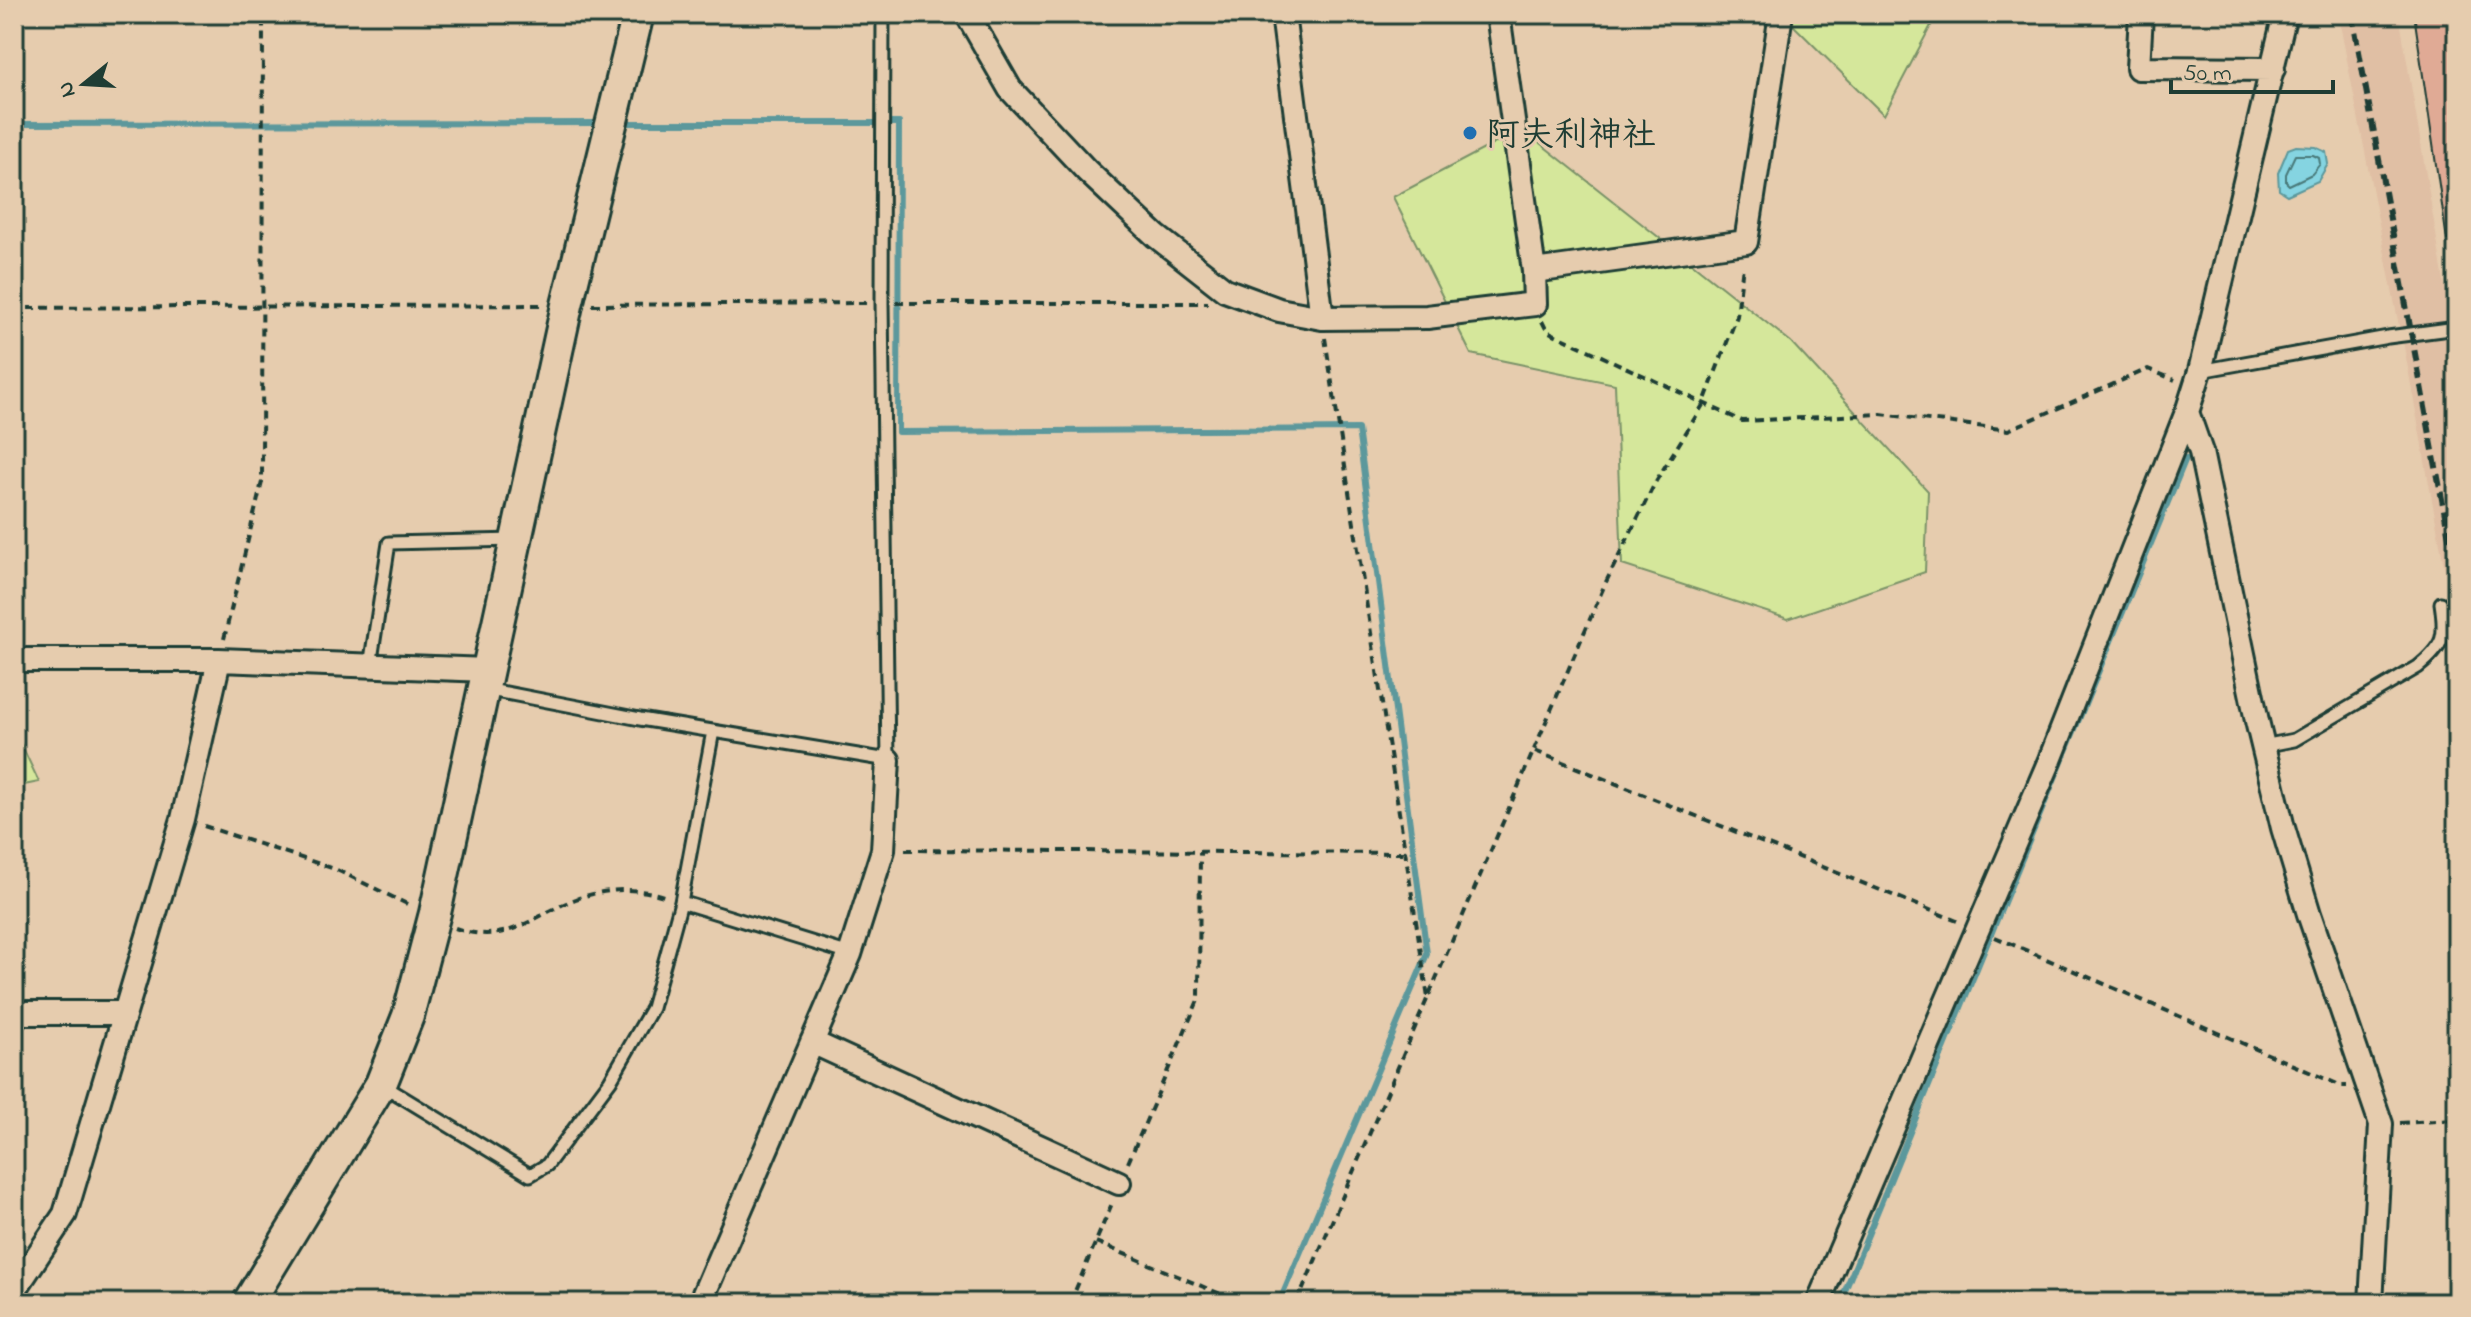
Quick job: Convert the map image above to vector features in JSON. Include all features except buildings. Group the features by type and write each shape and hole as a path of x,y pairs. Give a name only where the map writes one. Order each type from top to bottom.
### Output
{"street":[{"path":"248,1303 381,1084 408,1016 435,913 567,305 638,14"},
{"path":"967,14 1010,89 1087,171 1156,236 1225,290 1279,310 1322,318 1427,317 1535,304 1534,271 1498,14"},
{"path":"1283,14 1322,318"},
{"path":"1534,271 1746,242 1781,14"},
{"path":"2141,14 2138,68 2273,69"},
{"path":"1818,1303 2050,760 2187,412 2285,14"},
{"path":"2187,412 2201,452 2283,828 2381,1124 2371,1303"},
{"path":"14,660 219,660 370,666 486,680"},
{"path":"25,1303 14,1292 65,1214 183,819 219,660"},
{"path":"700,1303 850,954 883,850 888,760"},
{"path":"14,1013 125,1013"},
{"path":"812,1042 1119,1183"}],"lane":[{"path":"486,680 713,731 888,760 882,303 883,14"},
{"path":"2197,379 2388,337 2457,328"},
{"path":"370,666 389,543 516,540"},
{"path":"2263,746 2294,740 2418,667 2435,653 2444,637 2441,603"},
{"path":"381,1084 521,1171 530,1175 547,1165 610,1081 652,1008 681,902 713,731"},
{"path":"681,902 850,954"}],"path":[{"path":"219,660 262,482 263,14"},
{"path":"1297,1303 1605,584 1656,481 1703,405 1737,316 1746,242"},
{"path":"1535,304 1547,331 1742,421 1881,414 2008,430 2148,369 2197,379"},
{"path":"14,308 567,305"},
{"path":"1322,318 1428,1000"},
{"path":"1535,751 1978,930 2342,1086 2366,1085"},
{"path":"883,850 1403,853"},
{"path":"1070,1303 1199,998 1200,852"},
{"path":"2381,1124 2457,1120"},
{"path":"1096,1241 1242,1303"}],"shaded area":[{"path":"2338,14 2399,14 2451,323 2400,331"},
{"path":"2453,332 2457,351 2457,637 2403,341"}],"green space":[{"path":"1782,14 1937,14 1884,115"},
{"path":"1522,129 1791,342 1928,491 1925,572 1788,619 1622,565 1615,384 1471,354 1393,197"},
{"path":"14,729 39,782 14,787"}],"water":[{"path":"2296,146 2315,147 2326,152 2328,164 2318,181 2287,195 2279,190 2278,173 2288,149"}],"waterway":[{"path":"14,124 601,123"},
{"path":"620,123 899,123 898,432 1358,429 1427,954 1279,1303"},
{"path":"1840,1303 2186,458"}],"railway":[{"path":"2352,14 2457,580"}],"place":[{"name":"阿夫利神社","path":"1470,133"}]}
